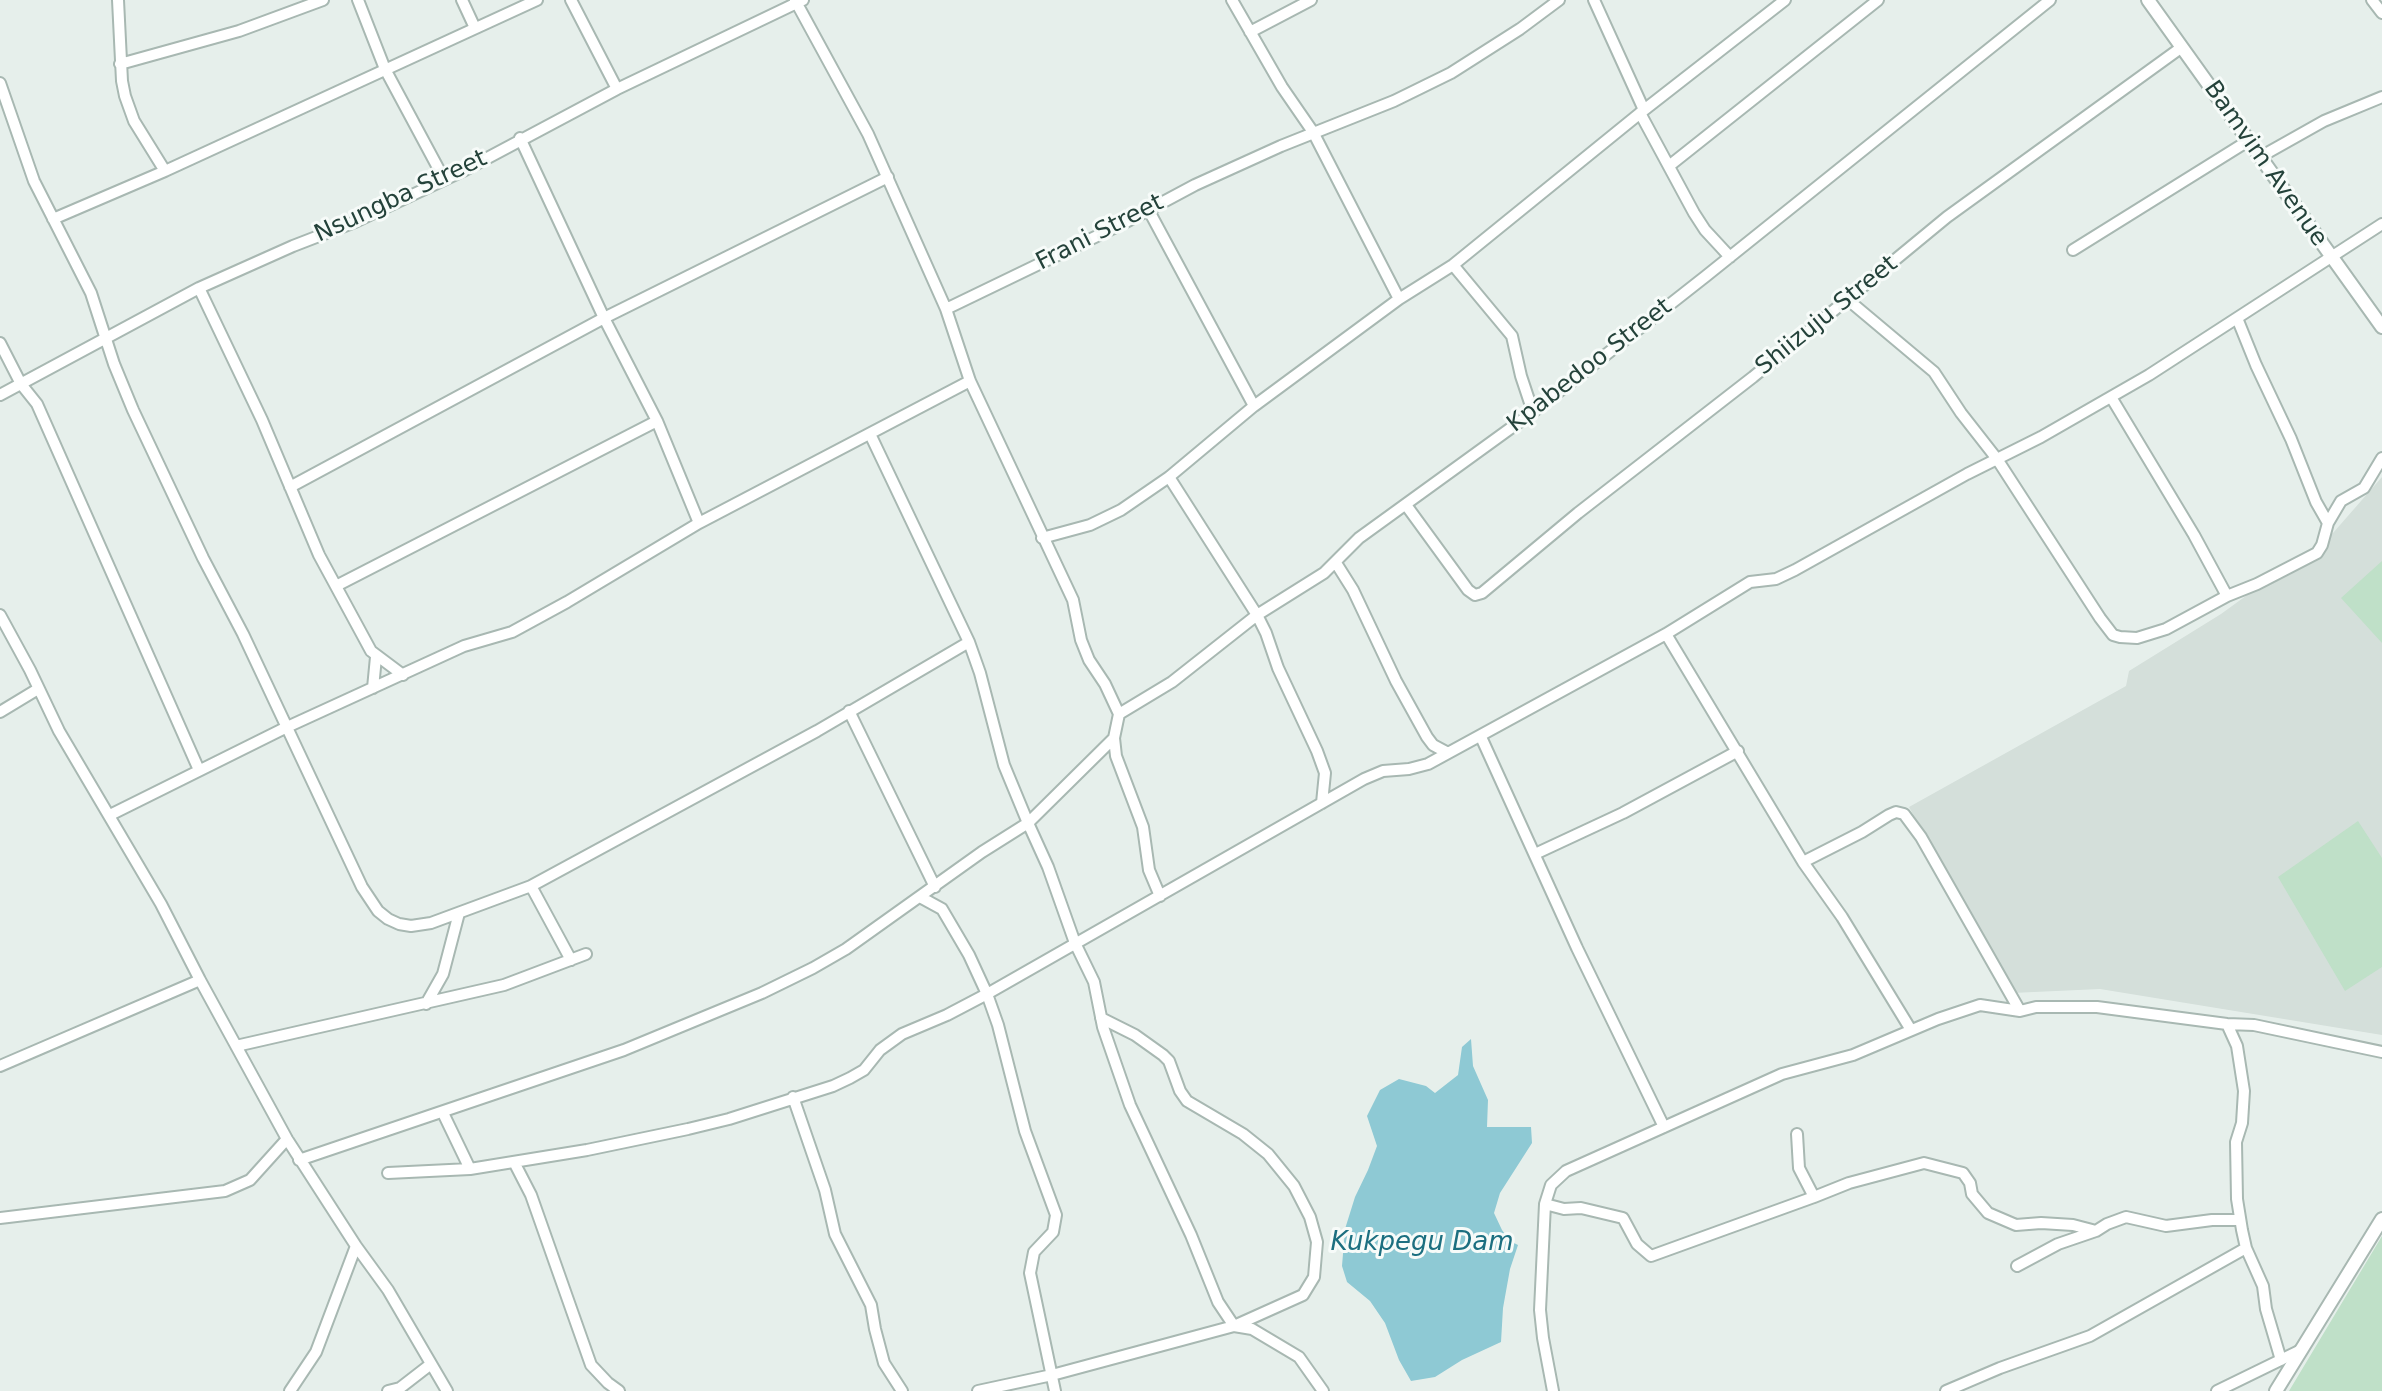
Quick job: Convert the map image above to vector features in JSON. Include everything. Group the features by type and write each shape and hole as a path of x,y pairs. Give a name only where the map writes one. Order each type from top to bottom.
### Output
{"street":[{"path":"118,0 122,81 134,121 165,171"},
{"path":"120,64 239,31 323,0"},
{"path":"358,0 385,69 444,179"},
{"path":"462,0 475,28"},
{"path":"53,219 165,171 537,0"},
{"path":"571,0 617,89"},
{"path":"1232,0 1282,87 1313,132 1399,299"},
{"path":"1250,32 1311,0"},
{"name":"Frani Street","path":"946,309 1195,185 1313,132 1394,101 1451,73 1559,0"},
{"path":"1594,0 1669,166 1705,230 1730,257"},
{"path":"1042,538 1090,525 1111,515 1169,477 1254,406 1399,299 1453,265 1642,111 1785,0"},
{"path":"1669,166 1878,0"},
{"name":"Kpabedoo Street","path":"1119,714 1172,682 1257,615 1316,579 1359,538 1533,412 2050,0"},
{"name":"Bamvim Avenue","path":"2148,0 2382,327"},
{"path":"2372,0 2382,13"},
{"path":"797,1 888,177 946,309 970,381 1073,600 1081,640 1089,660 1119,714 1114,738 1120,770 1145,837 1149,870 1160,896"},
{"name":"Nsungba Street","path":"0,395 199,288 355,222 797,1"},
{"name":"Shiizuju Street","path":"1406,505 1468,590 1480,595 1947,217 2182,47"},
{"path":"0,83 34,181 91,293 133,410 203,558 243,634 362,887 378,911 399,924 431,923 531,886 669,812 969,642"},
{"path":"2260,157 2324,121 2382,97"},
{"path":"520,138 604,318 657,421 699,523"},
{"path":"2073,250 2248,141"},
{"path":"290,487 604,318 888,177"},
{"path":"1148,209 1254,406"},
{"path":"388,1173 470,1169 587,1150 729,1119 850,1078 864,1070 880,1050 902,1034 987,994 1374,774 1420,767 1481,737 1666,634 1750,582 1781,577 2041,437 2111,397 2382,224"},
{"path":"1453,265 1512,336 1533,412"},
{"path":"199,288 262,420 319,555 376,657 403,675"},
{"path":"1847,299 1934,372 1997,459 2113,635 2137,638 2166,629 2317,553 2328,523 2341,501 2364,488 2382,458"},
{"path":"2237,318 2316,502 2328,523"},
{"path":"0,343 21,384 37,404 199,770"},
{"path":"110,815 285,728 464,646 512,632 699,523 970,381"},
{"path":"2111,397 2227,596"},
{"path":"336,586 657,421"},
{"path":"870,434 969,642 1004,765 1048,867 1075,943 1094,982 1101,1018 1130,1105 1191,1235 1218,1302 1234,1326 1252,1329 1299,1357 1323,1391"},
{"path":"1169,477 1257,615 1325,773 1322,803"},
{"path":"1336,563 1353,590 1396,681 1427,737 1433,745 1448,753"},
{"path":"0,615 72,754 172,924 299,1160 388,1290 447,1391"},
{"path":"1666,634 1803,862 1842,917 1911,1030"},
{"path":"373,688 376,657"},
{"path":"0,712 38,689"},
{"path":"849,711 939,884 942,909 987,994 1025,1131 1056,1215 1055,1229 1034,1252 1030,1273 1055,1391"},
{"path":"1481,737 1577,948 1664,1127"},
{"path":"299,1160 624,1050 762,993 846,949 1028,823 1114,738"},
{"path":"1535,854 1623,813 1738,751"},
{"path":"1803,862 1889,815 1896,812 1904,814 1921,837 2020,1011"},
{"path":"531,886 571,960"},
{"path":"920,897 942,909"},
{"path":"426,1004 443,974 459,913"},
{"path":"236,1046 504,985 586,954"},
{"path":"0,1066 200,980"},
{"path":"1553,1391 1540,1310 1545,1204 1551,1185 1566,1171 1782,1074 1853,1055 1980,1005 2020,1011 2036,1007 2097,1007 2254,1025 2382,1052"},
{"path":"978,1391 1052,1375 1234,1326 1303,1295 1314,1277 1317,1242 1310,1217 1294,1186 1268,1154 1243,1134 1187,1101 1169,1061 1163,1055 1135,1035 1101,1018"},
{"path":"2227,1024 2241,1060 2244,1091 2242,1123 2236,1142 2240,1220 2246,1248 2263,1286 2266,1309 2281,1360"},
{"path":"793,1097 825,1190 835,1234 871,1305 884,1363 902,1391"},
{"path":"443,1113 470,1169"},
{"path":"1797,1134 1799,1168 1814,1197"},
{"path":"0,1218 225,1191 250,1180 287,1139"},
{"path":"514,1162 531,1195 591,1365 619,1391"},
{"path":"1545,1204 1564,1209 1581,1208 1623,1218 1637,1244 1651,1256 1849,1183 1924,1163 1963,1173 1970,1183 1972,1194 1988,1213 2016,1225 2073,1225 2096,1231"},
{"path":"2017,1266 2058,1244 2126,1217 2166,1226 2240,1220"},
{"path":"2276,1391 2382,1219"},
{"path":"290,1391 316,1352 356,1246"},
{"path":"1946,1391 2090,1336 2246,1248"},
{"path":"2217,1391 2301,1350"},
{"path":"388,1391 400,1388 431,1364"}],"shaded area":[{"path":"2382,477 2382,1035 2100,989 2012,993 1909,807 2126,686 2129,671 2221,614 2333,533"}],"green space":[{"path":"2382,561 2382,643 2341,598"},
{"path":"2358,821 2382,858 2382,967 2345,991 2278,877"},
{"path":"2382,1236 2382,1391 2289,1391"}],"water":[{"name":"Kukpegu Dam","path":"1471,1039 1473,1066 1488,1100 1487,1127 1531,1127 1532,1143 1500,1193 1494,1213 1510,1241 1518,1245 1503,1308 1501,1342 1435,1377 1411,1381 1385,1323 1370,1301 1347,1282 1342,1266 1345,1229 1377,1146 1367,1116 1380,1090 1399,1079 1426,1086 1435,1093 1458,1075 1462,1047"}]}
